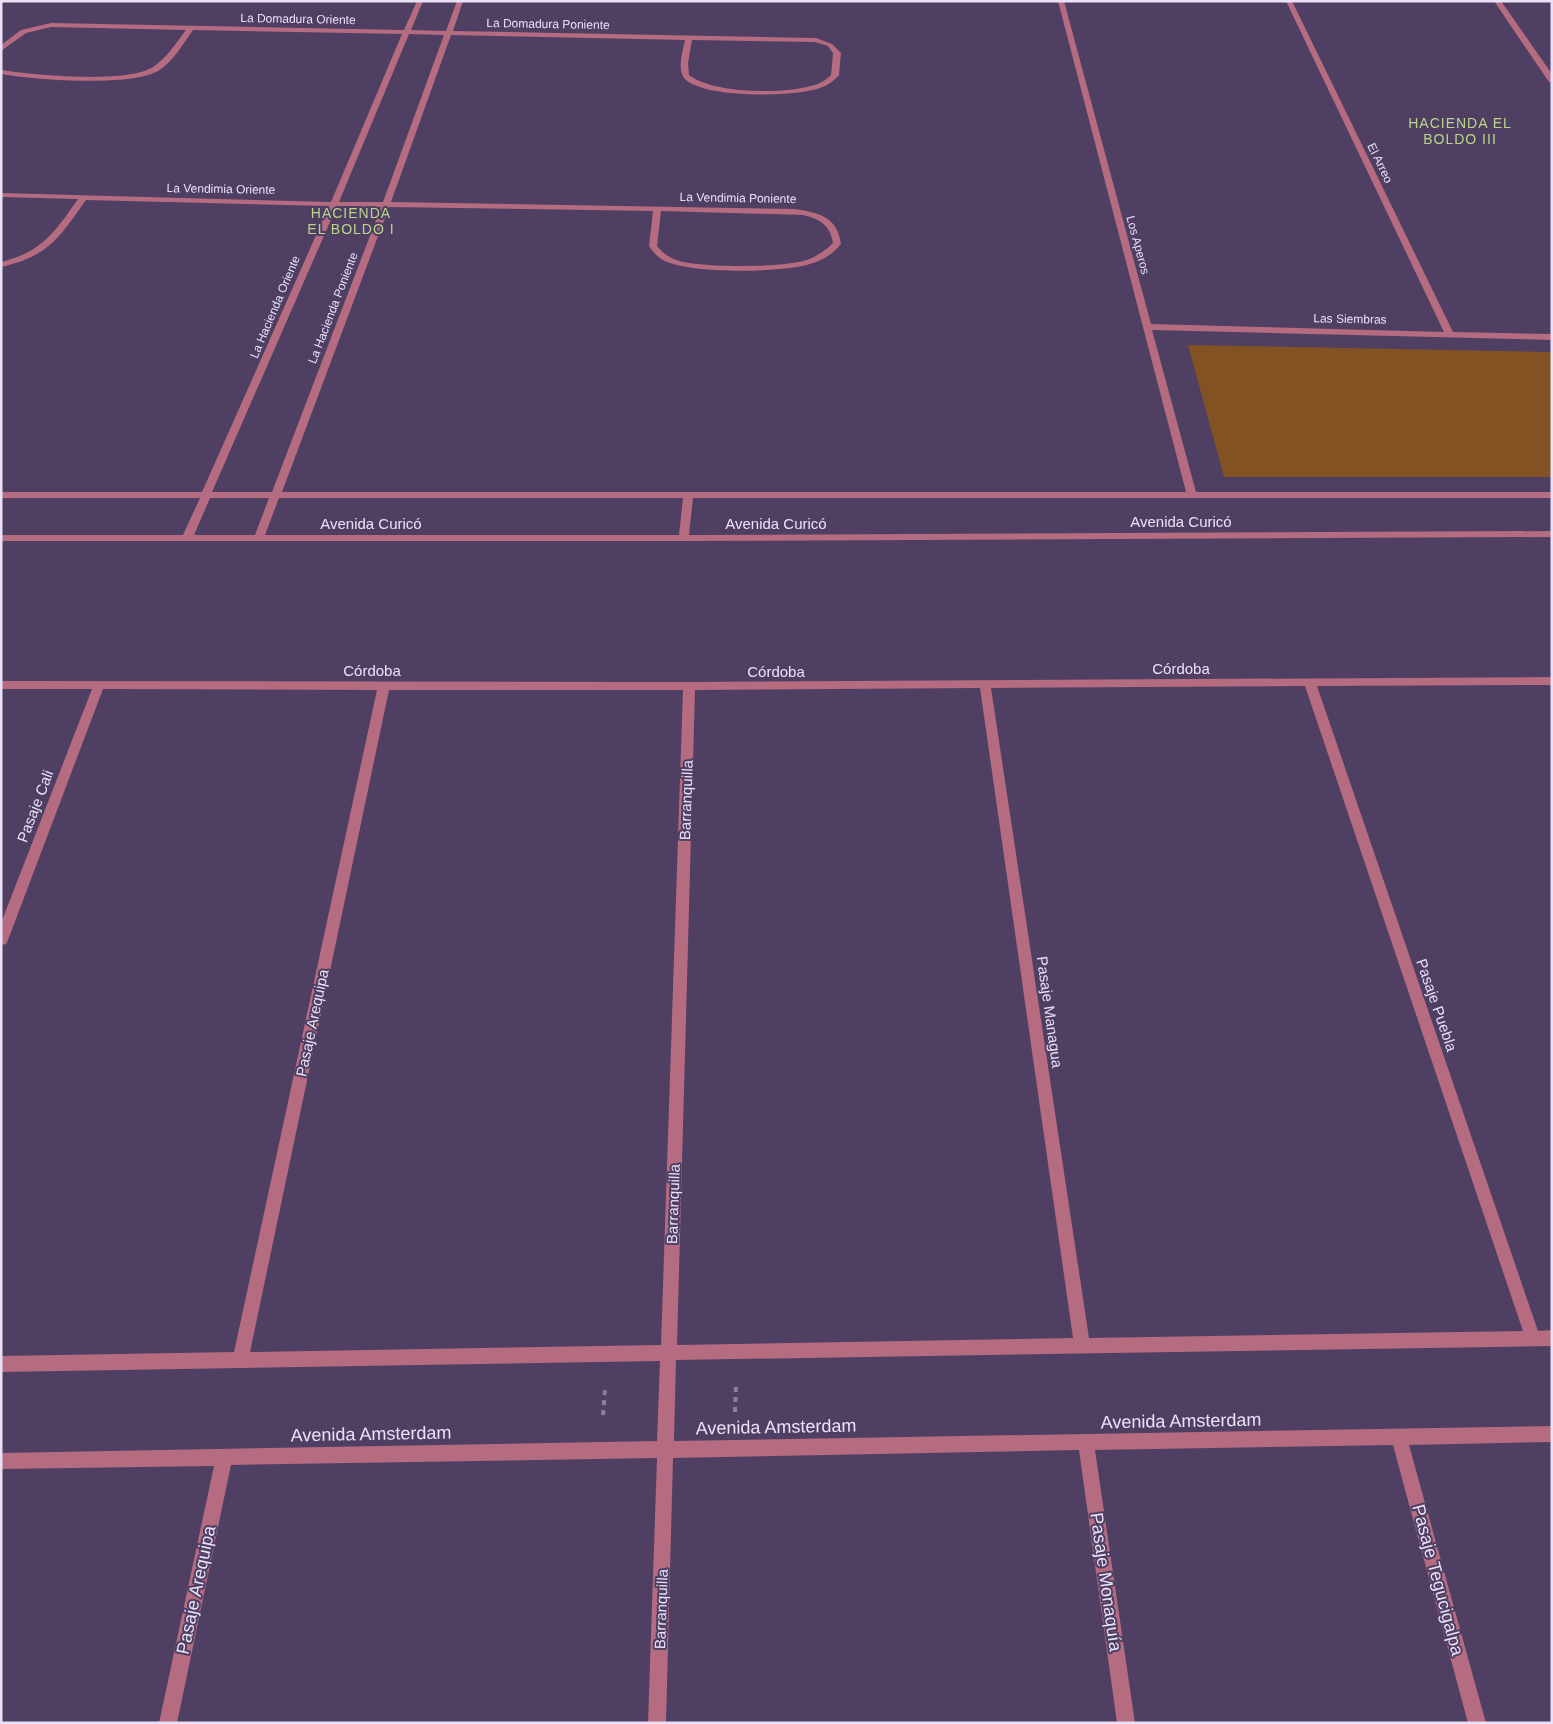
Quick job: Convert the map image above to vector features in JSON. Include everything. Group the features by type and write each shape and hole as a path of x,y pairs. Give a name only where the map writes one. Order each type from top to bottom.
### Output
{"street":[{"name":"La Hacienda Oriente","path":"187,538 208,495 420,1"},
{"name":"La Hacienda Poniente","path":"259,538 386,205 460,1"},
{"name":"Los Aperos","path":"1061,1 1192,496"},
{"name":"El Arreo","path":"1289,1 1450,334"},
{"path":"1498,1 1552,80"},
{"name":"La Domadura Oriente","path":"1,49 16,34 42,26 406,33"},
{"path":"1,72 30,77 112,78 134,76 154,70 166,61 190,28"},
{"name":"La Domadura Poniente","path":"406,33 816,40 830,45 837,53 835,75 818,86 795,91 724,90 704,87 690,80 684,71 689,38"},
{"name":"La Vendimia Oriente","path":"1,195 358,204"},
{"path":"1,265 24,259 52,243 83,198"},
{"name":"La Vendimia Poniente","path":"358,204 795,211 816,216 831,224 836,235 837,244 827,255 818,260 792,266 679,264 662,257 653,246 657,209"},
{"name":"Las Siembras","path":"1147,327 1552,337"},
{"name":"Avenida Curicó","path":"1,495 1552,495"},
{"path":"684,538 688,496"},
{"name":"Avenida Curicó","path":"1,538 684,538 1552,534"},
{"name":"Córdoba","path":"1,685 689,686 1552,681"},
{"name":"Pasaje Puebla","path":"1310,683 1533,1338"},
{"name":"Pasaje Managua","path":"985,684 1082,1345"},
{"name":"Pasaje Cali","path":"1,940 99,685"},
{"name":"Pasaje Arequipa","path":"240,1360 384,686"},
{"name":"Barranquilla","path":"657,1723 689,686"},
{"path":"1,1364 1552,1338"},
{"name":"Avenida Amsterdam","path":"1,1461 1552,1434"},
{"name":"Pasaje Tegucigalpa","path":"1399,1437 1476,1723"},
{"name":"Pasaje Monaquía","path":"1086,1442 1126,1723"},
{"name":"Pasaje Arequipa","path":"168,1723 224,1457"}],"path":[{"path":"734,1448 737,1351"},
{"path":"601,1450 607,1353"}],"shaded area":[{"path":"1188,345 1552,352 1552,477 1224,477"}],"district":[{"name":"HACIENDA EL BOLDO III","path":"1460,132"},
{"name":"HACIENDA EL BOLDO I","path":"351,222"}]}
